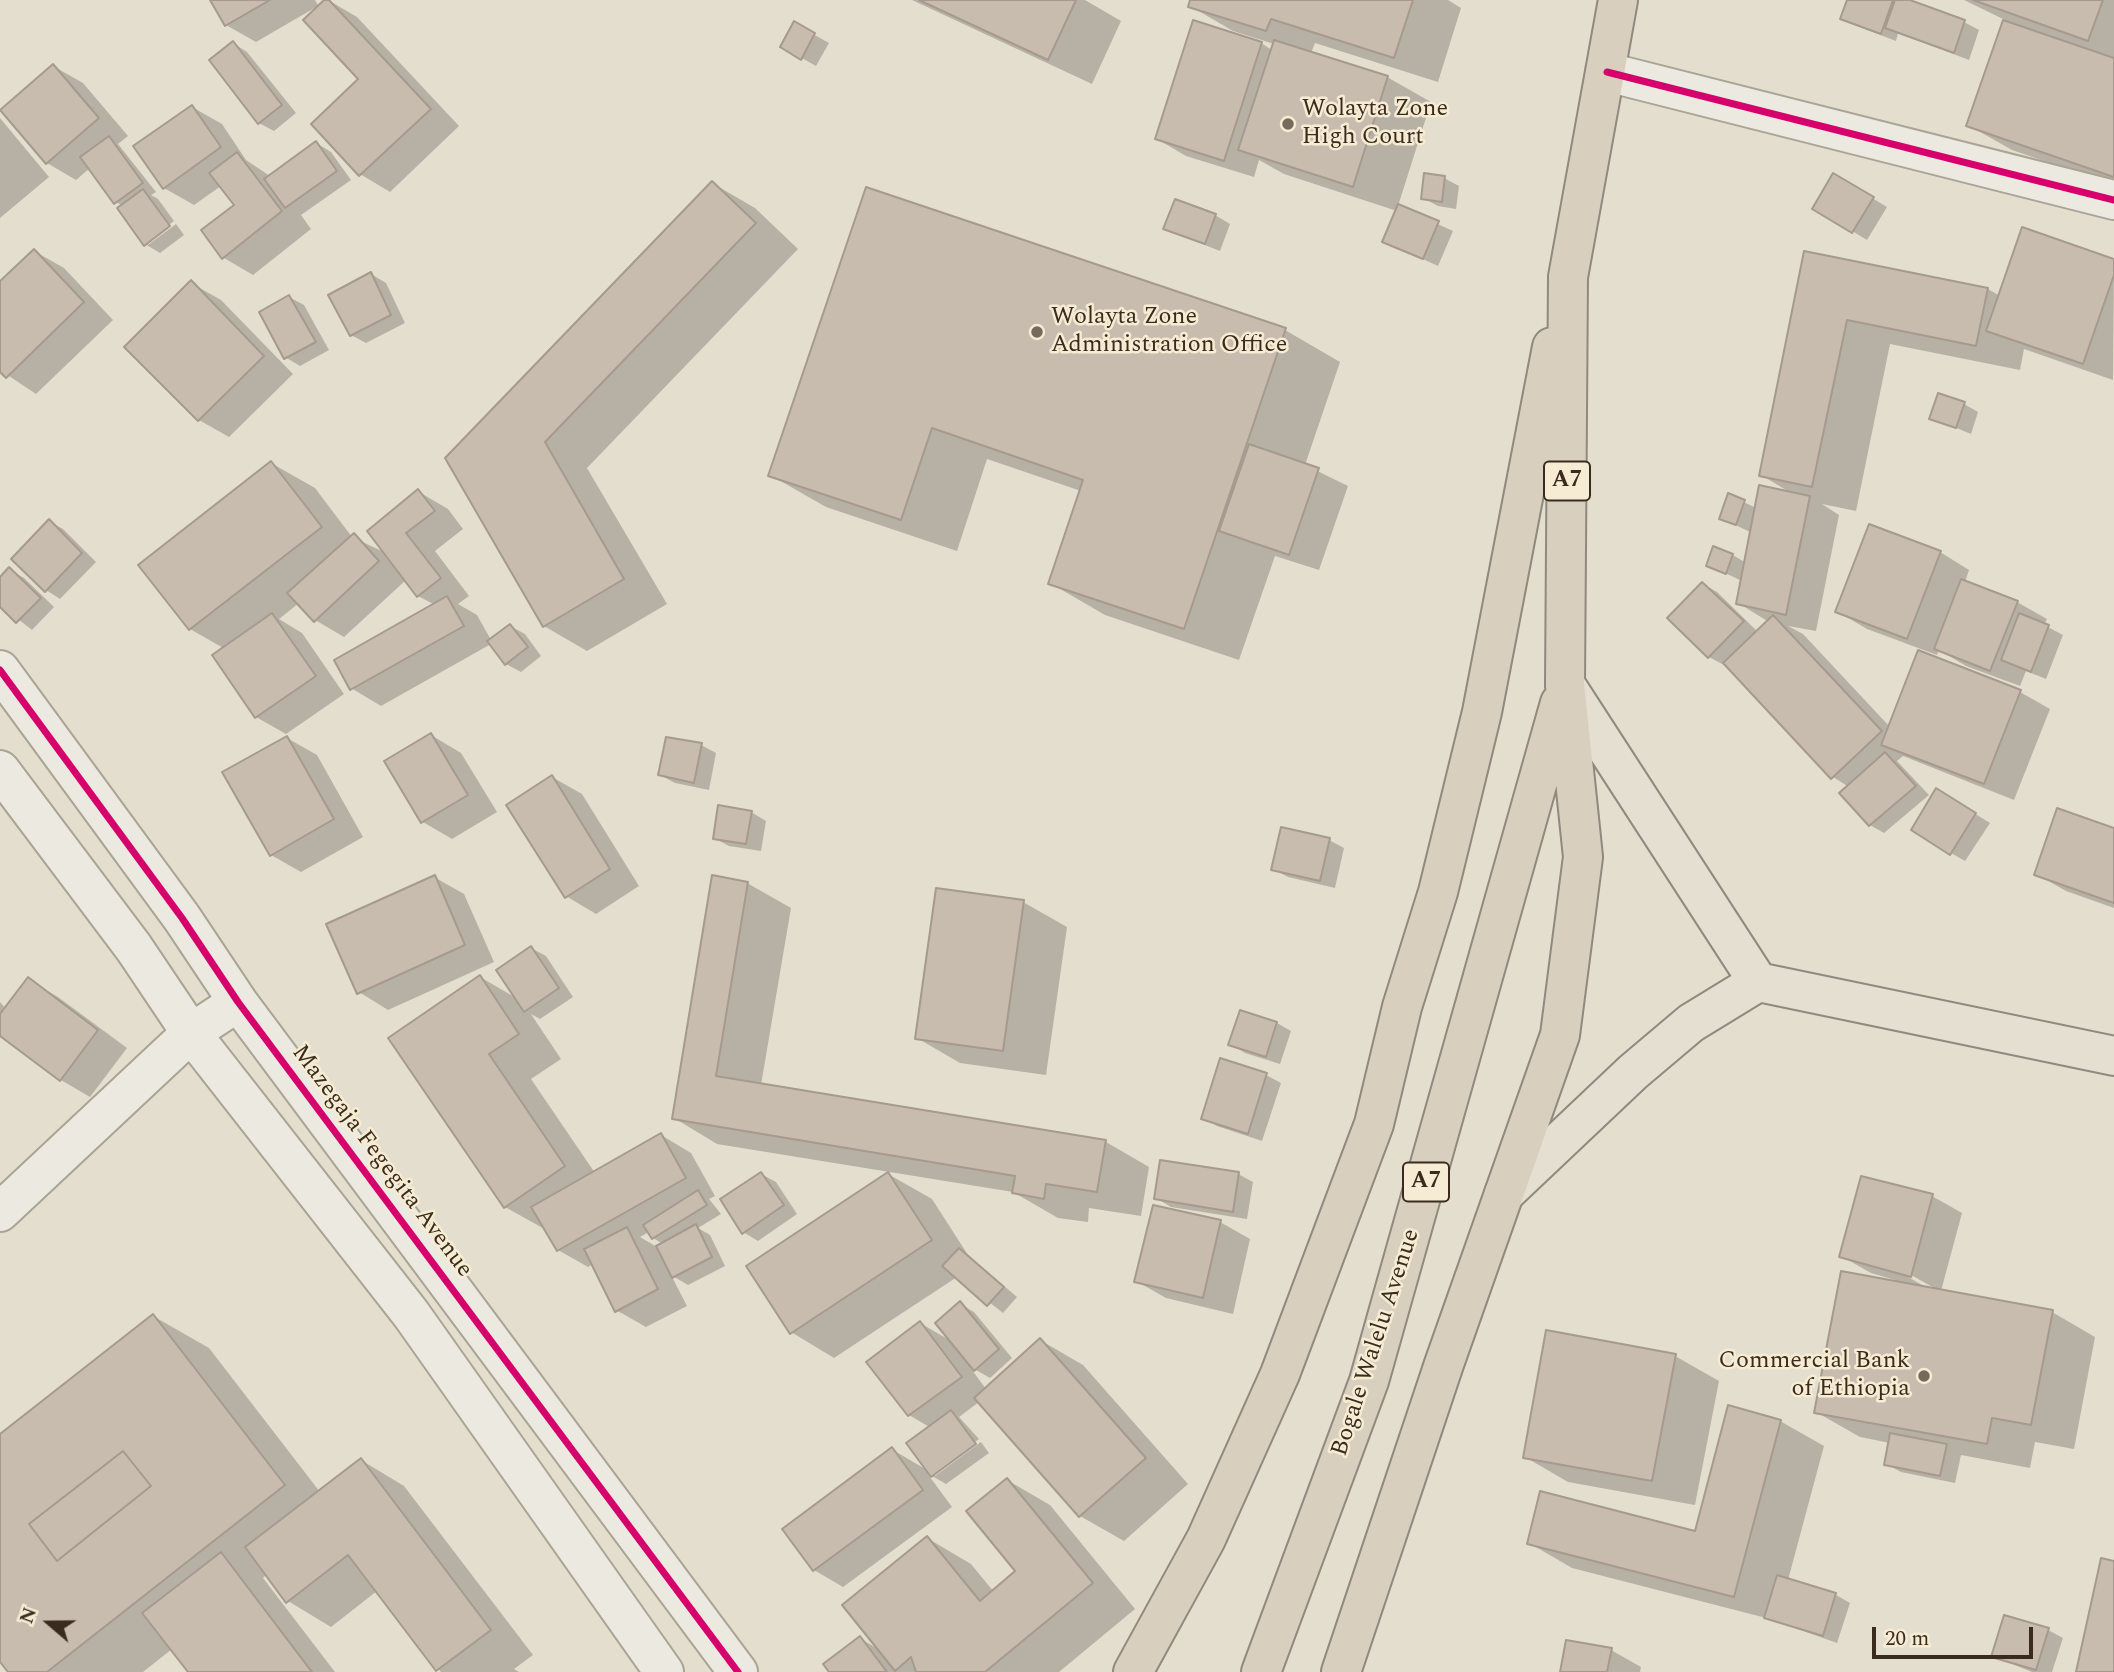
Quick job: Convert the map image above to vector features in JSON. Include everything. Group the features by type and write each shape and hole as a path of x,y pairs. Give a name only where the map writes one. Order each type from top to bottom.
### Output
{"highway":[{"name":"Bogale Walelu Avenue","path":"1341,1672 1560,1035 1583,857 1565,684 1568,277 1618,0"},
{"path":"1133,1672 1206,1539 1280,1374 1374,1124 1402,1007 1437,892 1482,712 1541,393 1568,277"},
{"name":"Bogale Walelu Avenue","path":"1261,1672 1369,1381 1565,684"}],"main road":[{"path":"1565,684 1758,982 2114,1056"},
{"name":"A7","path":"1504,1194 1633,1072 1690,1023 1758,982"}],"street":[{"path":"1607,72 2114,200"},
{"name":"Mazegaja Fegegita Avenue","path":"0,670 182,918 237,1002 738,1672"},
{"path":"0,770 134,948 191,1033 411,1314 664,1672"},
{"path":"0,1212 191,1033 237,1002"}],"building":[{"path":"210,0 270,0 225,26"},
{"path":"324,0 329,0 431,109 359,176 311,124 358,79 303,20"},
{"path":"919,0 1076,0 1048,60"},
{"path":"1190,0 1413,0 1394,58 1271,19 1266,31 1188,7"},
{"path":"1847,0 1893,0 1881,34 1840,19"},
{"path":"1895,0 1910,0 1965,20 1954,53 1885,28"},
{"path":"1973,0 2103,0 2088,41"},
{"path":"1193,20 1262,42 1224,161 1155,139"},
{"path":"2003,20 2114,58 2114,177 1966,126"},
{"path":"794,21 815,33 801,60 780,47"},
{"path":"1274,40 1388,76 1353,187 1238,150"},
{"path":"233,41 282,105 258,124 209,60"},
{"path":"53,64 99,118 46,164 0,110"},
{"path":"192,105 221,147 163,189 133,146"},
{"path":"109,136 143,183 114,204 80,157"},
{"path":"316,141 337,171 285,208 264,179"},
{"path":"237,152 282,211 222,259 201,230 234,205 209,173"},
{"path":"1424,173 1445,176 1442,202 1421,199"},
{"path":"1833,173 1874,197 1852,233 1812,209"},
{"path":"712,181 756,223 545,442 624,579 543,627 445,458"},
{"path":"866,187 1286,328 1184,629 1048,584 1083,480 932,428 901,520 768,476"},
{"path":"143,189 170,226 144,246 117,208"},
{"path":"1175,199 1216,214 1205,244 1163,229"},
{"path":"1398,204 1439,221 1423,259 1382,242"},
{"path":"2022,227 2114,259 2114,275 2083,364 1986,331"},
{"path":"34,249 84,302 6,378 0,372 0,281"},
{"path":"1804,251 1988,288 1976,346 1847,320 1812,487 1759,476"},
{"path":"371,272 391,315 350,336 328,295"},
{"path":"191,280 264,356 198,421 124,347"},
{"path":"289,295 316,342 284,359 259,312"},
{"path":"1938,393 1965,402 1956,428 1929,419"},
{"path":"1249,444 1319,468 1289,555 1219,531"},
{"path":"271,461 322,527 189,630 138,565"},
{"path":"1759,485 1810,496 1786,615 1736,604"},
{"path":"418,489 435,511 406,533 441,578 417,597 367,531"},
{"path":"1728,493 1745,500 1736,525 1719,519"},
{"path":"49,519 82,553 45,592 11,559"},
{"path":"1869,524 1941,551 1907,639 1835,612"},
{"path":"354,533 379,561 314,622 287,593"},
{"path":"1713,546 1733,554 1726,574 1706,566"},
{"path":"9,567 41,598 16,623 0,607 0,577"},
{"path":"1961,579 2018,601 1990,671 1934,649"},
{"path":"1702,582 1744,621 1708,658 1667,618"},
{"path":"447,596 464,626 350,690 334,660"},
{"path":"272,613 316,676 255,718 212,655"},
{"path":"2019,613 2049,625 2031,672 2001,660"},
{"path":"1773,615 1882,731 1831,779 1723,663"},
{"path":"510,624 528,647 505,665 487,641"},
{"path":"1918,650 2021,690 1984,784 1881,745"},
{"path":"431,733 468,795 421,823 384,761"},
{"path":"287,736 334,819 270,856 222,772"},
{"path":"666,737 702,743 694,783 658,775"},
{"path":"1885,752 1916,786 1869,826 1839,793"},
{"path":"552,775 610,869 565,898 506,805"},
{"path":"1936,788 1976,813 1950,855 1911,830"},
{"path":"718,805 752,811 746,844 713,839"},
{"path":"2057,808 2114,828 2114,903 2034,875"},
{"path":"1281,827 1330,838 1320,881 1271,870"},
{"path":"435,875 465,945 357,994 326,924"},
{"path":"712,875 748,882 716,1076 1106,1140 1097,1192 1046,1184 1044,1199 1012,1193 1015,1176 672,1119"},
{"path":"936,888 1024,900 1003,1051 915,1039"},
{"path":"531,946 559,988 524,1012 496,970"},
{"path":"480,975 519,1034 489,1054 565,1166 504,1208 388,1038"},
{"path":"28,977 98,1030 60,1081 0,1036 0,1014"},
{"path":"1240,1010 1277,1022 1266,1057 1228,1045"},
{"path":"1220,1058 1267,1073 1248,1134 1201,1119"},
{"path":"661,1133 686,1178 557,1251 531,1207"},
{"path":"1160,1160 1239,1172 1233,1212 1154,1199"},
{"path":"761,1172 784,1205 742,1234 720,1199"},
{"path":"888,1172 932,1240 790,1334 746,1266"},
{"path":"1861,1176 1933,1194 1911,1277 1839,1257"},
{"path":"698,1190 707,1205 652,1239 643,1225"},
{"path":"1153,1205 1221,1220 1203,1298 1134,1282"},
{"path":"696,1224 712,1257 672,1278 656,1246"},
{"path":"627,1227 658,1289 615,1312 584,1249"},
{"path":"959,1248 1004,1287 987,1306 942,1266"},
{"path":"1841,1271 2053,1310 2031,1425 1992,1418 1987,1444 1814,1413"},
{"path":"960,1301 999,1349 974,1371 935,1323"},
{"path":"153,1314 285,1485 47,1672 8,1672 0,1662 0,1434","holes":["123,1451 151,1486 57,1561 29,1524"]},
{"path":"920,1321 962,1377 908,1416 866,1362"},
{"path":"1546,1330 1676,1354 1652,1481 1523,1458"},
{"path":"1040,1338 1146,1458 1079,1517 974,1398"},
{"path":"1728,1405 1781,1420 1734,1597 1527,1544 1540,1491 1695,1531"},
{"path":"951,1410 976,1444 931,1477 906,1443"},
{"path":"1890,1433 1947,1444 1940,1476 1884,1465"},
{"path":"892,1447 923,1490 813,1571 782,1529"},
{"path":"123,1451 151,1486 57,1561 29,1524"},
{"path":"361,1458 491,1630 436,1671 348,1555 286,1603 245,1547"},
{"path":"1007,1478 1093,1583 985,1672 916,1672 911,1657 895,1671 842,1605 927,1536 980,1601 1015,1571 966,1511"},
{"path":"221,1552 312,1672 188,1672 142,1613"},
{"path":"2101,1558 2114,1561 2114,1672 2076,1672"},
{"path":"1777,1575 1836,1593 1823,1636 1764,1618"},
{"path":"2004,1615 2049,1628 2036,1670 1991,1657"},
{"path":"860,1636 887,1672 829,1672 823,1664"},
{"path":"1566,1640 1612,1648 1607,1672 1560,1672"}],"cycle path":[{"path":"1607,72 2114,200"},
{"path":"0,670 182,918 238,1002 738,1672"}],"place":[{"name":"Wolayta Zone High Court","path":"1288,124"},
{"name":"Wolayta Zone Administration Office","path":"1037,332"},
{"name":"Commercial Bank of Ethiopia","path":"1924,1376"}]}
